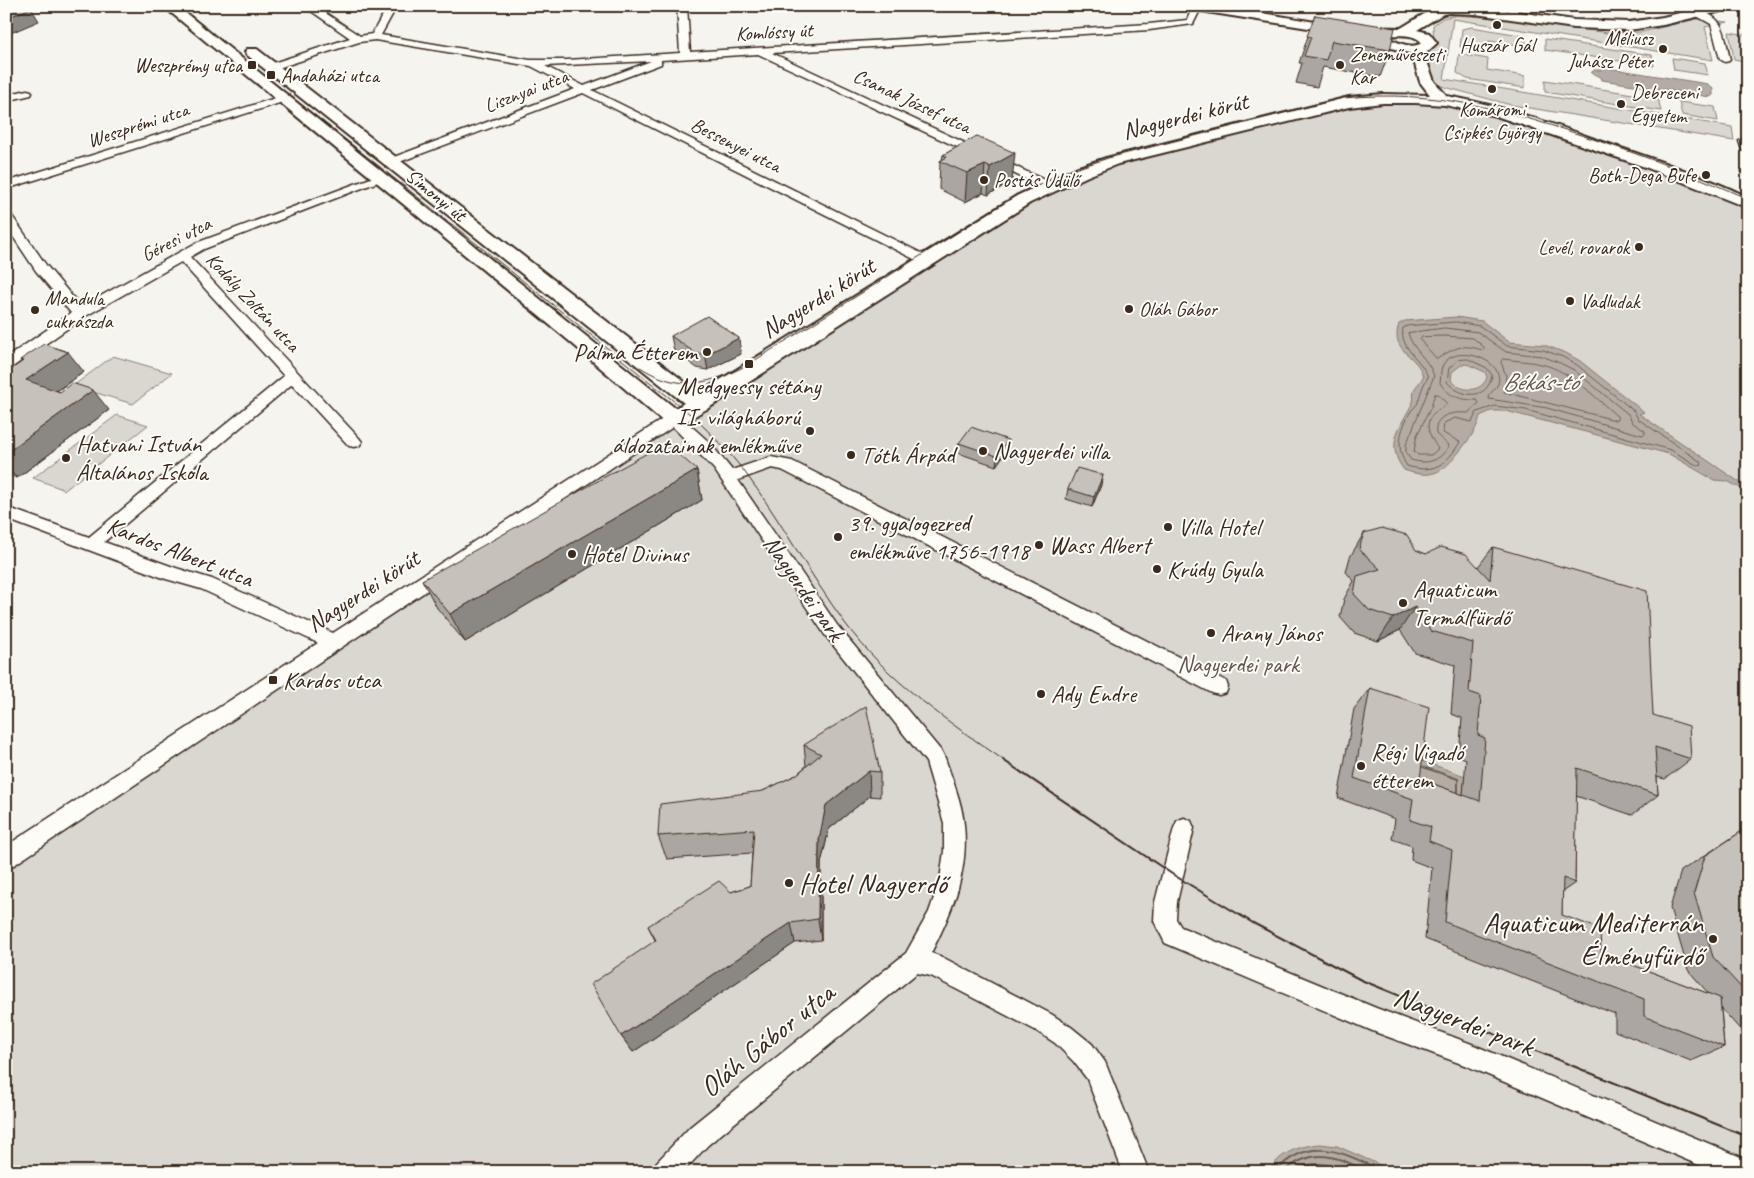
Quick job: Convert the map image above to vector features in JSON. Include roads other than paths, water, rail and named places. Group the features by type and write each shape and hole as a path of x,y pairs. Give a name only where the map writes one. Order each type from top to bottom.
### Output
{"street":[{"name":"Simonyi út","path":"169,6 575,336 674,419"},
{"path":"308,6 358,39"},
{"path":"271,67 358,39 375,37 393,6"},
{"path":"681,55 682,6"},
{"path":"1197,6 1341,29 1391,40 1422,42"},
{"name":"Komlóssy út","path":"375,37 530,63 568,63 1164,26 1190,22 1197,6"},
{"path":"1391,40 1432,12 1514,11 1574,24 1629,26 1698,14 1725,6"},
{"path":"1432,12 1418,56 1427,82 1441,99"},
{"path":"1698,14 1716,23 1725,58"},
{"path":"1405,31 1422,42"},
{"path":"1391,40 1407,56 1417,97"},
{"name":"Simonyi út","path":"239,42 699,404"},
{"name":"Csanak József utca","path":"758,50 1049,186"},
{"name":"Lisznyai utca","path":"390,162 584,89 681,55"},
{"name":"Bessenyei utca","path":"530,63 926,261"},
{"path":"6,98 27,94"},
{"name":"Nagyerdei körút","path":"6,858 674,419 1024,199 1049,186 1112,162 1349,102 1372,98 1417,97 1474,105 1515,115 1664,167 1748,203"},
{"name":"Weszprémi utca","path":"6,186 282,99"},
{"name":"Géresi utca","path":"6,365 79,314 200,246 379,178"},
{"path":"6,216 41,268 79,314"},
{"name":"Kodály Zoltán utca","path":"182,256 354,442"},
{"name":"Kodály Zoltán utca","path":"91,544 293,376"},
{"name":"Nagyerdei park","path":"674,419 705,446 730,477 741,498 831,630 935,758 954,823 955,851 951,880 938,917 914,961"},
{"path":"730,477 755,466 771,462 786,465 1219,687"},
{"name":"Kardos Albert utca","path":"6,514 172,574 206,584 334,642"},
{"name":"Nagyerdei park","path":"1184,828 1166,902 1165,921 1173,934 1375,1020 1469,1055 1746,1172"},
{"path":"914,961 934,965 1043,1022 1063,1035 1083,1053 1096,1071 1136,1172"},
{"name":"Oláh Gábor utca","path":"665,1172 699,1136 914,961"}],"water":[{"path":"1601,67 1708,84 1713,89 1713,95 1710,97 1602,80 1601,77 1591,73 1594,70 1601,70"},
{"name":"Békás-tó","path":"1456,317 1482,321 1509,342 1544,345 1566,353 1580,361 1644,412 1639,414 1748,488 1748,492 1727,481 1714,480 1669,454 1506,411 1491,411 1480,416 1469,440 1445,467 1432,474 1404,470 1395,452 1396,435 1413,402 1414,390 1423,377 1416,363 1398,341 1399,324 1405,321","holes":["1467,364 1485,372 1487,377 1481,386 1476,388 1465,389 1451,380 1452,372 1461,365"]},
{"path":"1408,756 1465,776 1461,812 1403,791"},
{"path":"1320,1144 1337,1146 1396,1172 1269,1172 1278,1159 1291,1151 1305,1146"}],"tram line":[{"path":"178,6 695,418 744,471 819,585 862,644 919,698 961,731 1005,761"},
{"path":"640,367 654,375 681,383 708,381 721,377 749,364 1017,195 1075,169 1108,158 1343,98 1411,97 1442,100 1504,112 1535,120 1637,154 1693,175 1748,199"},
{"path":"1003,760 1172,874 1253,923 1361,980 1748,1137"}],"place":[{"name":"Huszár Gál","path":"1497,25"},
{"name":"Méliusz Juhász Péter","path":"1663,49"},
{"name":"Weszprémy utca","path":"252,65"},
{"name":"Zeneművészeti Kar","path":"1340,65"},
{"name":"Andaházi utca","path":"271,75"},
{"name":"Komáromi Csipkés György","path":"1492,89"},
{"name":"Debreceni Egyetem","path":"1621,104"},
{"name":"Both-Dega Bufe","path":"1706,175"},
{"name":"Postás Üdülő","path":"984,180"},
{"name":"Levél, rovarok","path":"1639,247"},
{"name":"Vadludak","path":"1570,301"},
{"name":"Oláh Gábor","path":"1129,309"},
{"name":"Mandula cukrászda","path":"35,310"},
{"name":"Pálma Étterem","path":"707,352"},
{"name":"Medgyessy sétány","path":"749,364"},
{"name":"II. világháború áldozatainak emlékműve","path":"810,431"},
{"name":"Nagyerdei villa","path":"983,451"},
{"name":"Tóth Árpád","path":"851,455"},
{"name":"Hatvani István Általános Iskola","path":"66,458"},
{"name":"Villa Hotel","path":"1168,527"},
{"name":"39. gyalogezred emlékműve 1756-1918","path":"838,537"},
{"name":"Wass Albert","path":"1039,545"},
{"name":"Hotel Divinus","path":"572,554"},
{"name":"Krúdy Gyula","path":"1157,569"},
{"name":"Aquaticum Termálfürdő","path":"1403,603"},
{"name":"Arany János","path":"1211,633"},
{"name":"Kardos utca","path":"273,680"},
{"name":"Ady Endre","path":"1041,694"},
{"name":"Régi Vigadó étterem","path":"1361,766"},
{"name":"Hotel Nagyerdő","path":"789,883"},
{"name":"Aquaticum Mediterrán Élményfürdő","path":"1713,939"}]}
